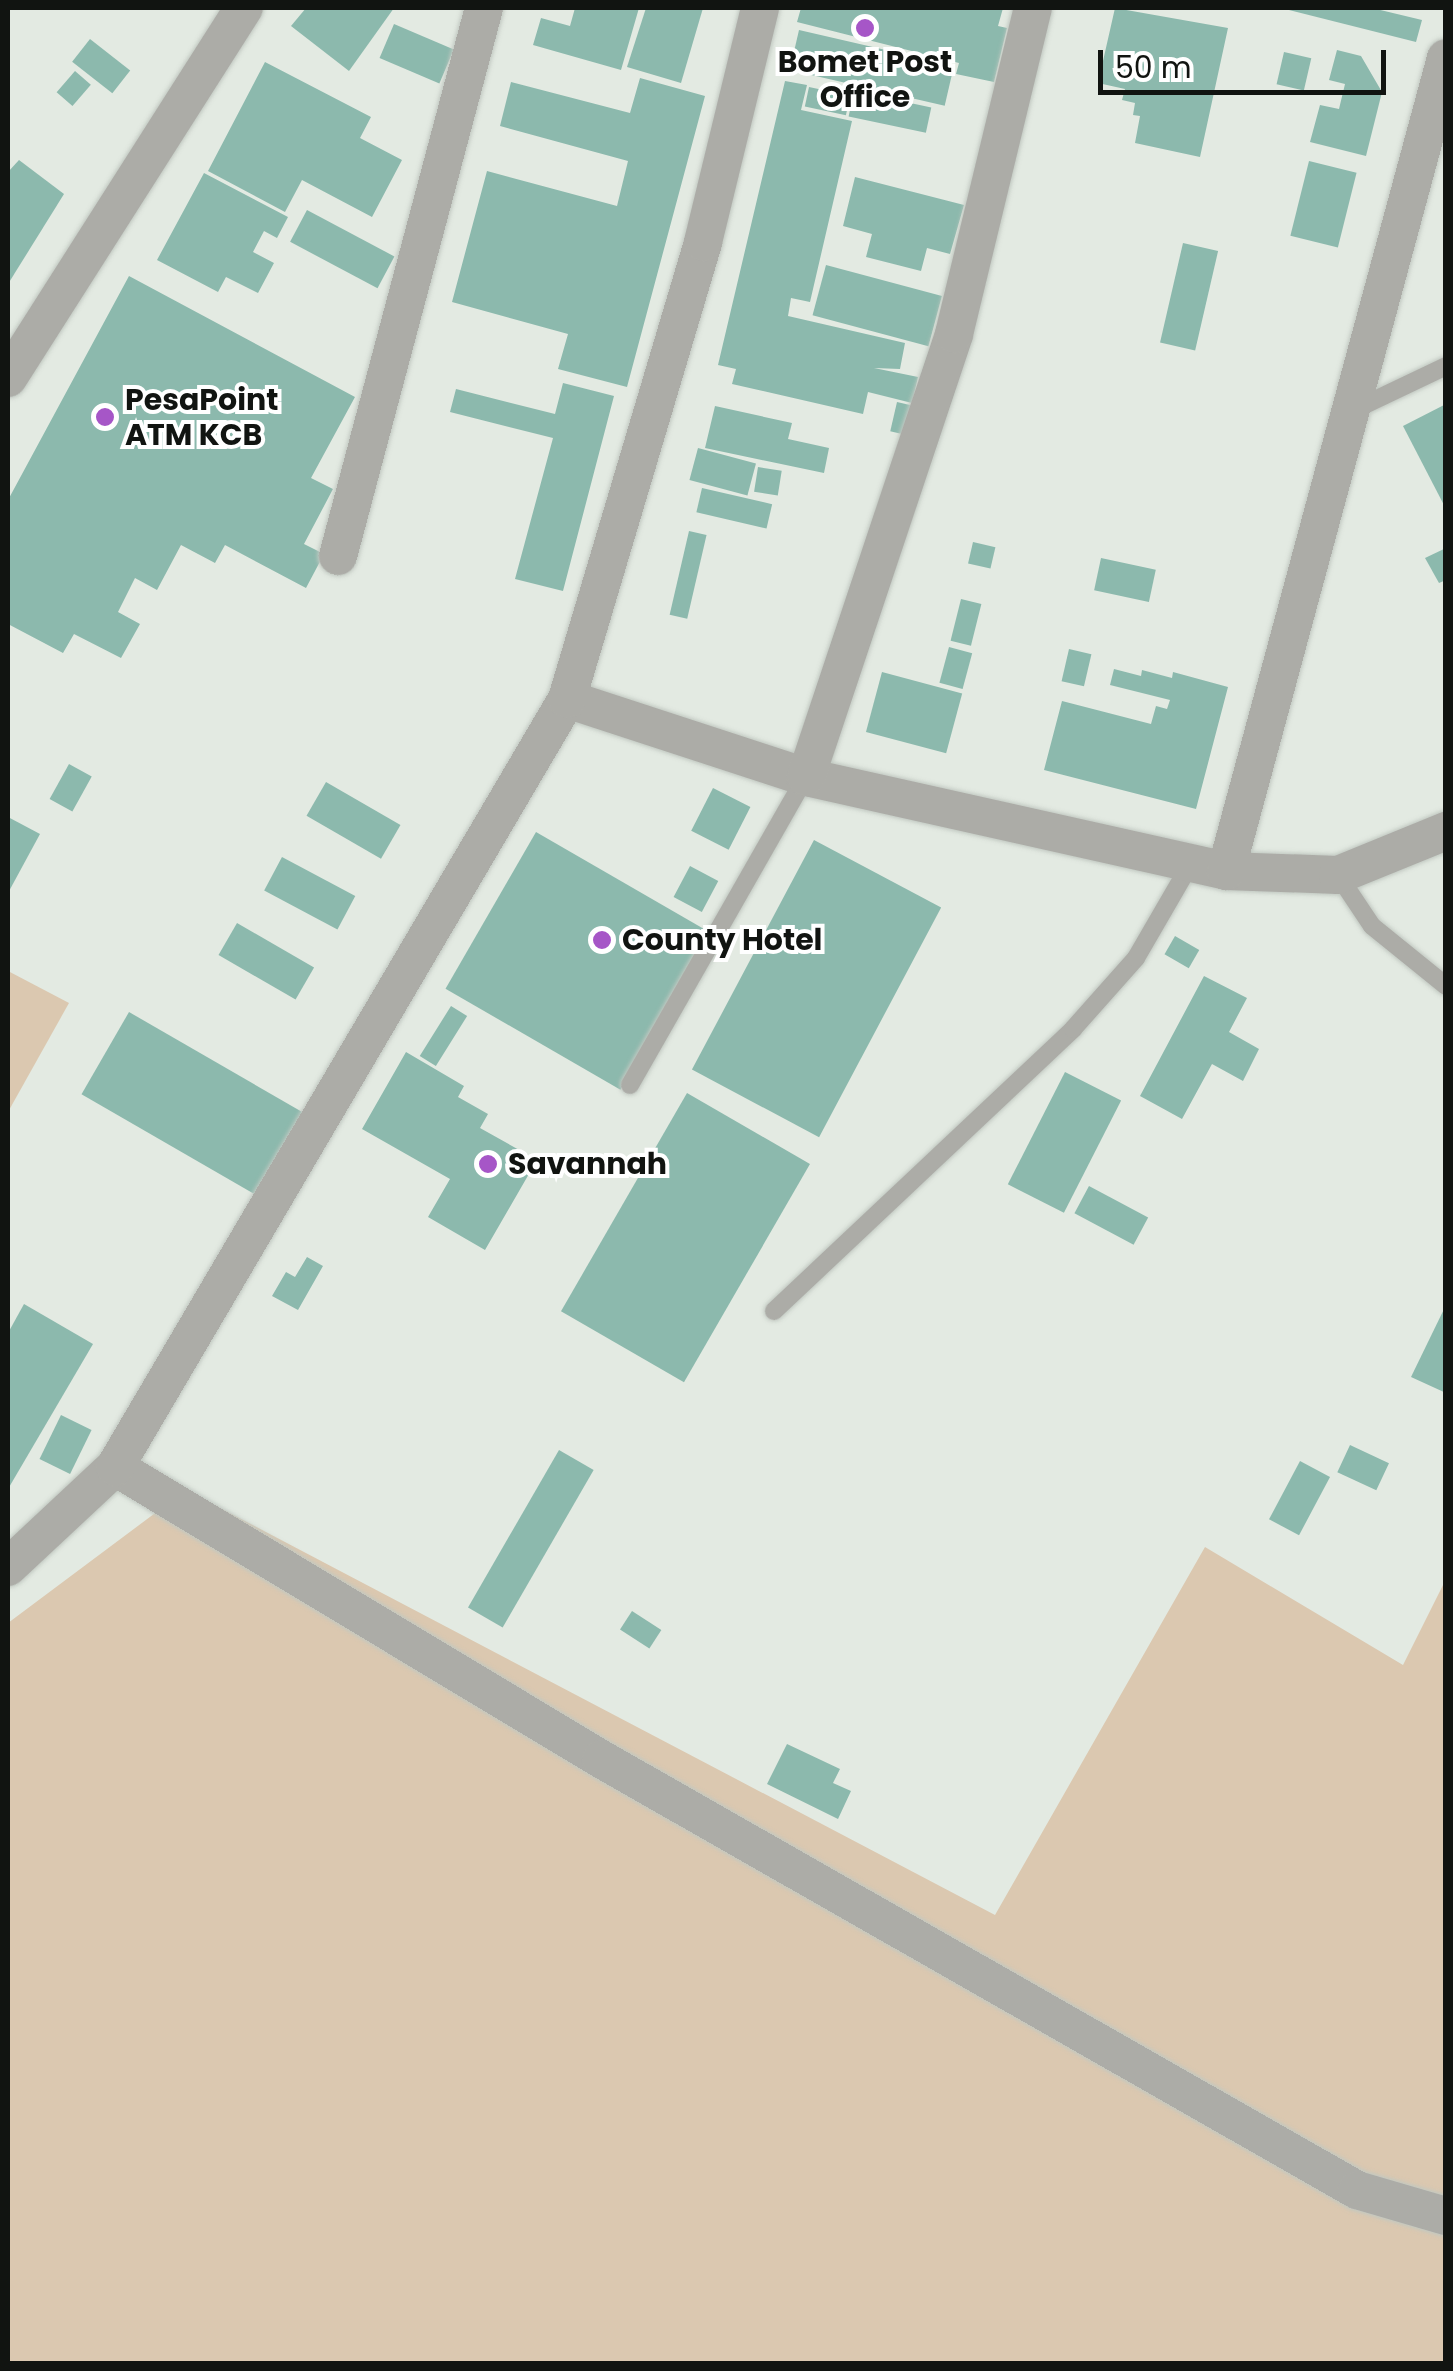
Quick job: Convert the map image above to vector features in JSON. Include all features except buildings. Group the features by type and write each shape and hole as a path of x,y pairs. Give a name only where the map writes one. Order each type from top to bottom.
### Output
{"street":[{"path":"8,378 244,8"},
{"path":"338,556 484,8"},
{"path":"8,1567 115,1467 567,700 704,242 760,8"},
{"path":"806,777 954,334 1033,8"},
{"path":"1208,868 1356,408 1446,58"},
{"path":"567,700 806,777 1208,868 1338,875 1446,831"},
{"path":"115,1467 601,1759 1357,2190 1446,2216"}],"lane":[{"path":"1356,408 1446,366"},
{"path":"630,1085 806,777"},
{"path":"774,1310 1073,1029 1208,868"},
{"path":"1338,875 1372,926 1446,986"}],"shaded area":[{"path":"8,971 69,1003 8,1112"},
{"path":"186,1490 995,1915 1205,1547 1403,1665 1445,1581 1445,2363 8,2364 8,1623"}],"place":[{"name":"Bomet Post Office","path":"865,28"},
{"name":"PesaPoint ATM KCB","path":"105,417"},
{"name":"County Hotel","path":"602,940"},
{"name":"Savannah","path":"488,1164"}]}
